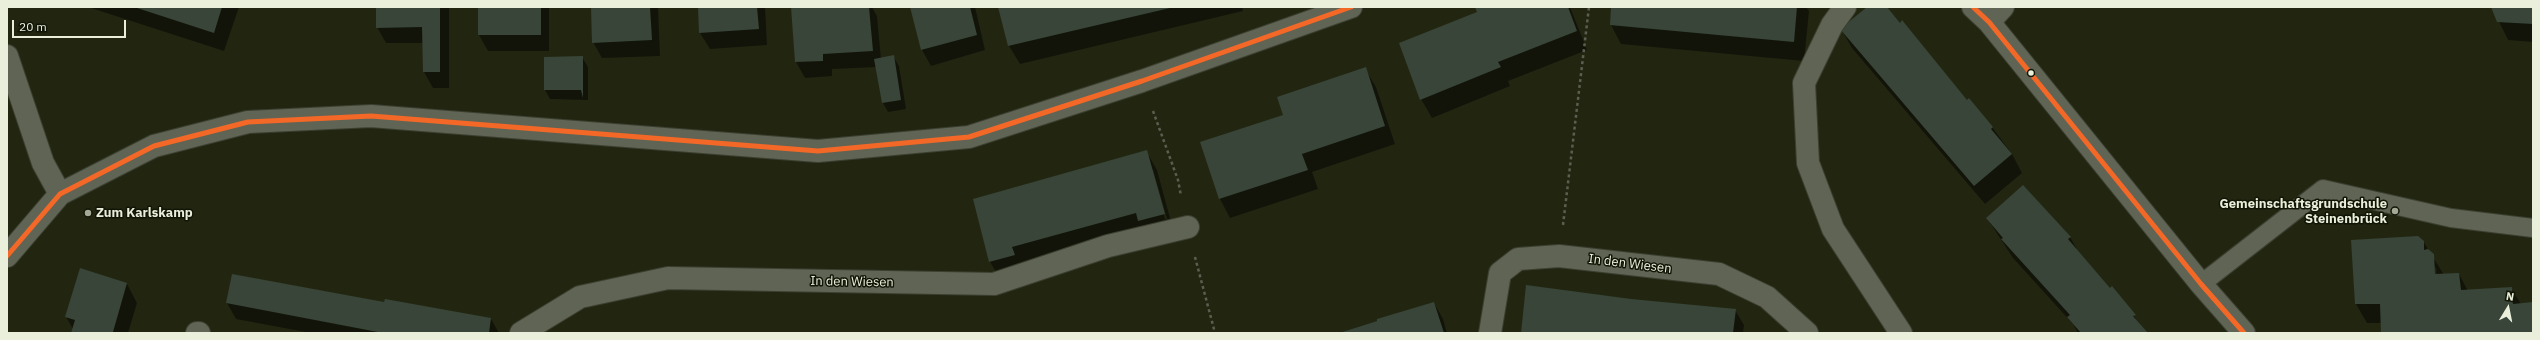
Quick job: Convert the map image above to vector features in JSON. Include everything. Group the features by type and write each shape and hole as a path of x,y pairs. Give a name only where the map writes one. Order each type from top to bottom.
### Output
{"street":[{"path":"7,256 60,194 154,146 248,122 371,116 818,151 969,137 1142,81 1350,7"},
{"path":"1845,7 1832,25 1804,83 1808,163 1833,229 1901,333"},
{"path":"1973,7 1996,15 2201,284 2244,333"},
{"path":"7,56 42,163 60,194"},
{"name":"In den Wiesen","path":"521,333 580,298 668,278 994,284 1108,246 1188,227"},
{"name":"In den Wiesen","path":"1490,333 1500,273 1518,259 1560,256 1719,274 1767,297 1807,333"}],"lane":[{"path":"2201,284 2323,189 2451,218 2533,228"}],"path":[{"path":"1560,256 1589,7"}],"building":[{"path":"134,7 222,7 214,33"},
{"path":"376,7 440,7 440,72 423,72 422,27 376,28"},
{"path":"478,7 541,7 541,35 478,35"},
{"path":"591,7 650,7 652,40 592,43"},
{"path":"698,7 757,7 759,29 699,33"},
{"path":"791,7 869,7 873,51 823,54 823,61 795,62"},
{"path":"910,7 970,7 977,35 921,50"},
{"path":"998,7 1170,7 1170,8 1008,46"},
{"path":"1475,7 1568,7 1577,31 1498,62 1501,67 1420,100 1399,43 1477,12"},
{"path":"1611,7 1797,7 1794,42 1610,25"},
{"path":"1867,7 1887,7 1900,23 1902,20 1967,100 1969,98 1993,127 1991,129 2012,154 1974,186 1840,29"},
{"path":"2491,7 2533,7 2533,24 2497,22"},
{"path":"894,55 901,100 882,103 874,59"},
{"path":"583,56 583,98 581,90 544,90 544,57"},
{"path":"1366,67 1385,126 1302,154 1308,170 1219,199 1200,142 1283,115 1277,97"},
{"path":"1147,150 1165,214 1138,221 1136,213 1012,247 1015,255 989,262 973,199"},
{"path":"2023,185 2071,237 2068,239 2110,288 2112,286 2136,315 2133,316 2148,333 2081,333 2067,317 2070,315 2001,239 2003,238 1986,218"},
{"path":"2418,236 2424,241 2424,250 2428,249 2434,254 2435,274 2459,273 2461,290 2512,287 2513,304 2533,302 2533,333 2381,333 2380,304 2355,304 2351,240"},
{"path":"80,268 127,283 113,332 71,333 75,320 65,317"},
{"path":"232,274 384,302 385,299 491,318 489,333 383,333 226,303"},
{"path":"1526,285 1631,299 1736,309 1733,333 1521,333"},
{"path":"1434,302 1444,333 1339,333 1377,321 1377,319"}],"transit line":[{"path":"7,256 60,194 154,146 248,122 371,116 818,151 969,137 1142,81 1351,7"},
{"path":"1973,7 1989,22 2201,284 2244,333"}],"place":[{"name":"Gemeinschaftsgrundschule Steinenbrück","path":"2395,211"},
{"name":"Zum Karlskamp","path":"88,213"}]}
